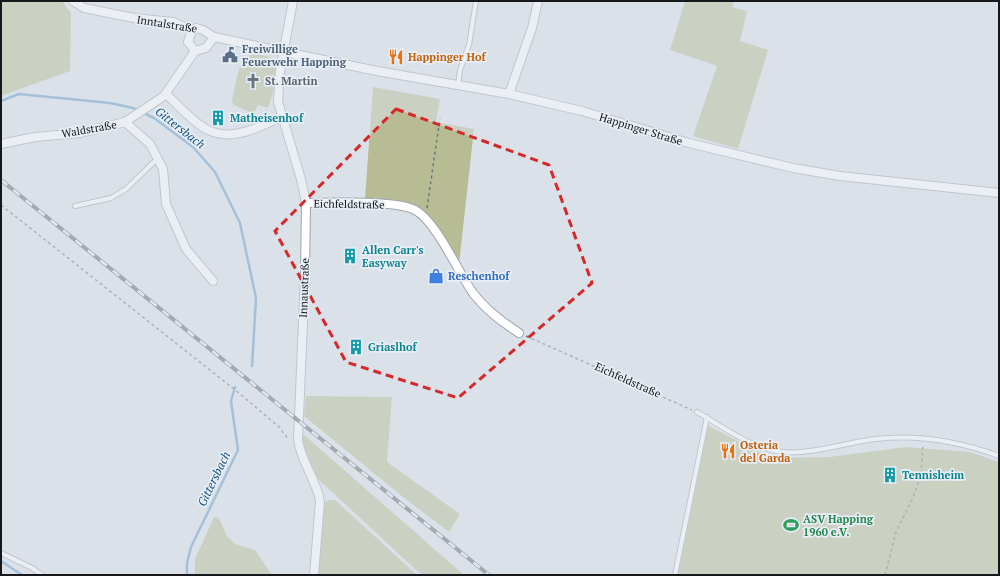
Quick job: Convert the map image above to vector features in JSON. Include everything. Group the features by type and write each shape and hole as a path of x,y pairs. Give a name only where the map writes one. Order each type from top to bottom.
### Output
{"street":[{"name":"Inntalstraße","path":"73,1 84,8 134,18 173,22 192,30 196,28 204,30 214,37 285,52"},
{"name":"Innaustraße","path":"293,1 285,52 280,71 278,102 301,179 306,203 305,274 298,420 299,446 306,466 315,482 320,501 314,575"},
{"path":"509,94 532,28 538,1"},
{"path":"192,30 188,42 195,51 206,48 214,37"},
{"name":"Waldstraße","path":"1,144 35,137 80,133 125,122 166,94 195,51"},
{"name":"Happinger Straße","path":"285,52 509,94 582,111 689,143 793,168 840,176 999,193"},
{"path":"166,94 207,130 223,135 249,131 282,116"},
{"path":"125,122 150,144 163,169 166,204 186,249 213,281"},
{"name":"Eichfeldstraße","path":"306,203 386,204 416,210 436,233 473,293 494,317 519,333"}],"lane":[{"path":"458,85 460,70 469,45 476,1"},
{"path":"75,206 111,198 126,189 157,159"},
{"path":"697,412 752,443 783,452 805,451 876,439 923,439 945,440 999,456"},
{"path":"675,575 707,418"},
{"path":"1,552 32,568 42,575"}],"path":[{"path":"426,220 440,118"},
{"path":"1,205 240,393 279,426 290,442 299,446"},
{"name":"Eichfeldstraße","path":"519,333 697,412"},
{"path":"885,575 888,569 896,532 913,498 921,474 923,439"}],"highlighted area":[{"path":"396,109 549,165 592,283 458,398 346,362 275,231"}],"green space":[{"path":"1,1 62,1 71,13 70,71 1,96"},
{"path":"685,1 734,1 732,7 747,11 740,41 768,50 738,149 693,136 717,66 670,50"},
{"path":"258,54 274,58 276,64 276,77 274,90 268,108 258,105 254,114 234,105 232,102 237,78 243,60 249,55"},
{"path":"373,87 440,99 436,122 474,129 459,264 416,208 365,198"},
{"path":"306,396 392,397 387,462 460,514 449,532 403,497 304,416"},
{"name":"ASV Happing 1960 e.V.","path":"703,423 771,458 829,457 906,447 970,452 999,462 999,575 674,575"},
{"path":"303,434 464,575 423,575 415,569 318,479 303,447"},
{"path":"330,500 335,500 417,575 318,575 324,503"},
{"path":"214,517 219,518 227,536 235,544 255,550 272,575 195,575 195,559"}],"waterway":[{"name":"Gittersbach","path":"1,101 19,94 110,103 133,108 154,118 193,147 215,172 240,223 256,298 252,366"},
{"name":"Gittersbach","path":"187,575 187,563 191,547 238,450 231,401 235,387"},
{"path":"1,561 22,575"}],"railway":[{"path":"1,180 489,575"}],"place":[{"name":"Freiwillige Feuerwehr Happing","path":"230,55"},
{"name":"Happinger Hof","path":"396,57"},
{"name":"St. Martin","path":"253,81"},
{"name":"Matheisenhof","path":"218,118"},
{"name":"Allen Carr's Easyway","path":"350,256"},
{"name":"Reschenhof","path":"436,276"},
{"name":"Griaslhof","path":"356,347"},
{"name":"Osteria del Garda","path":"728,451"},
{"name":"Tennisheim","path":"890,475"},
{"name":"ASV Happing 1960 e.V.","path":"791,525"}]}
